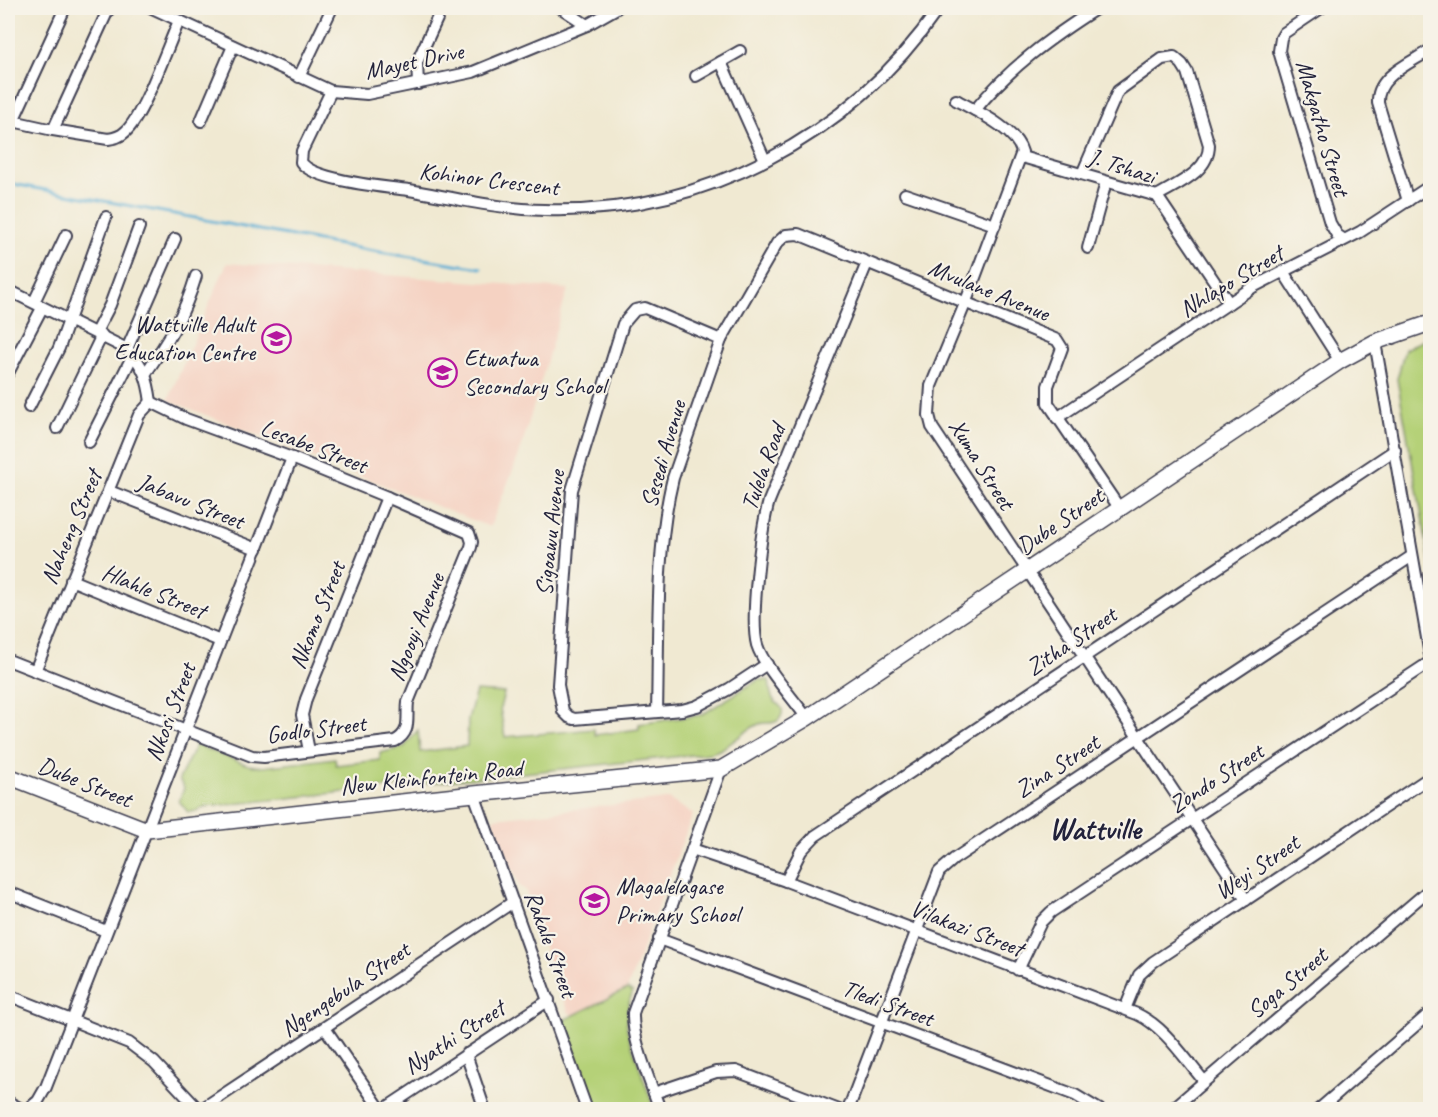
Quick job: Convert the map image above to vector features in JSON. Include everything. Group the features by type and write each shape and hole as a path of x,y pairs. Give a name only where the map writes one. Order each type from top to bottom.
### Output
{"street":[{"path":"66,8 10,120 108,139 117,138 132,125 179,21"},
{"path":"53,130 109,8"},
{"name":"Mayet Drive","path":"153,8 331,91 367,94 481,69 587,25 617,8"},
{"path":"299,77 332,8"},
{"path":"418,84 417,62 442,8"},
{"path":"561,8 587,25"},
{"name":"Kohinor Crescent","path":"331,91 302,151 301,162 306,169 338,180 488,205 543,210 599,209 634,205 666,198 713,183 765,160 829,123 899,59 939,8"},
{"path":"975,110 997,84 1030,54 1097,8"},
{"name":"Makgatho Street","path":"1321,8 1284,33 1279,51 1330,223 1337,235 1343,239"},
{"path":"201,121 233,46"},
{"path":"1408,201 1377,94 1382,83 1431,50"},
{"path":"696,76 740,51"},
{"path":"1082,174 1118,91 1162,59 1169,56 1174,57 1187,72 1209,145 1209,154 1206,162 1197,172 1157,196"},
{"path":"721,62 765,160"},
{"path":"956,100 1010,133 1021,147 1022,156"},
{"name":"J. Tshazi","path":"1022,156 1157,196 1229,303"},
{"name":"Xuma Street","path":"1022,156 931,386 929,415 932,426 1246,900"},
{"path":"1088,248 1106,182"},
{"name":"Nhlapo Street","path":"1057,418 1267,279 1284,273 1343,239 1360,232 1431,186"},
{"path":"905,194 995,225"},
{"path":"29,407 68,326 68,320 106,217"},
{"path":"57,429 99,334 139,227"},
{"name":"Mvulane Avenue","path":"767,260 781,238 798,234 965,304 1051,337 1061,344 1061,354 1048,387 1047,397 1050,409 1120,509"},
{"path":"8,373 66,235"},
{"path":"89,442 130,352 175,239"},
{"name":"Sesedi Avenue","path":"657,712 659,597 668,501 673,478 721,340 767,260"},
{"name":"Tulela Road","path":"807,718 767,664 757,646 755,611 764,519 769,501 867,263"},
{"path":"1284,273 1340,361"},
{"path":"146,373 171,338 196,276"},
{"path":"8,290 99,334 130,352 146,373 151,402"},
{"name":"Sigoawu Avenue","path":"657,712 583,720 569,717 561,707 558,685 572,490 623,324 635,310 645,308 721,340"},
{"name":"Dube Street","path":"721,770 807,718 1340,361 1375,342 1431,323"},
{"path":"1375,342 1431,655"},
{"name":"Lesabe Street","path":"151,402 186,419 292,458 462,529"},
{"name":"Naheng Street","path":"35,671 139,416 151,402"},
{"name":"Zitha Street","path":"786,881 801,851 815,836 1395,450"},
{"name":"Nkosi Street","path":"27,1110 43,1094 292,458"},
{"name":"Jabavu Street","path":"110,491 256,549"},
{"name":"Nkomo Street","path":"309,751 303,715 306,699 387,497"},
{"name":"Ngooyi Avenue","path":"395,741 401,738 407,729 408,702 471,547 471,537 462,529"},
{"name":"Zina Street","path":"848,1110 932,886 943,868 1412,556"},
{"name":"Hlahle Street","path":"71,580 220,641"},
{"name":"Godlo Street","path":"8,660 252,756 264,757 395,741"},
{"name":"Zondo Street","path":"1018,970 1036,930 1045,917 1431,662"},
{"path":"657,712 697,706 767,664"},
{"path":"660,1110 632,1024 633,1013 721,770"},
{"name":"New Kleinfontein Road","path":"147,830 474,794 721,770"},
{"name":"Dube Street","path":"8,776 147,830"},
{"name":"Weyi Street","path":"1125,1009 1144,969 1431,777"},
{"name":"Rakale Street","path":"474,794 587,1110"},
{"name":"Vilakazi Street","path":"692,849 786,881 1148,1019 1204,1081"},
{"name":"Soga Street","path":"1171,1110 1431,889"},
{"path":"8,892 106,932"},
{"name":"Ngengebula Street","path":"199,1110 513,902"},
{"name":"Tledi Street","path":"659,939 1075,1095 1100,1110"},
{"path":"8,995 129,1043 142,1051 199,1110"},
{"name":"Nyathi Street","path":"382,1110 549,1000"},
{"path":"1318,1110 1431,1013"},
{"path":"325,1028 382,1110"},
{"path":"466,1054 485,1110"},
{"path":"654,1093 716,1072 736,1071 839,1110"},
{"path":"8,1102 23,1110"}],"shaded area":[{"name":"Etwatwa Secondary School","path":"227,263 568,289 519,455 490,527 168,400"},
{"name":"Magalelagase Primary School","path":"668,799 693,814 627,989 573,1015 569,1013 532,915 534,911 525,889 520,887 493,820"}],"green space":[{"path":"1430,337 1430,561 1397,379 1405,349"},
{"path":"758,680 769,680 772,697 782,709 780,718 775,722 762,723 753,727 718,751 711,753 204,807 188,812 179,801 184,788 179,779 196,745 248,765 263,767 335,758 336,765 380,760 380,753 404,747 418,730 420,752 467,746 468,719 476,691 504,693 500,708 505,737 594,729 595,735 639,729 639,724 701,715"},
{"path":"627,989 633,992 627,1013 628,1034 654,1109 593,1109 562,1021"}],"waterway":[{"path":"8,183 367,250 481,268"}],"place":[{"name":"Wattville Adult Education Centre","path":"276,338"},
{"name":"Etwatwa Secondary School","path":"443,372"},
{"name":"Magalelagase Primary School","path":"595,900"}],"district":[{"name":"Wattville","path":"1095,829"}]}
